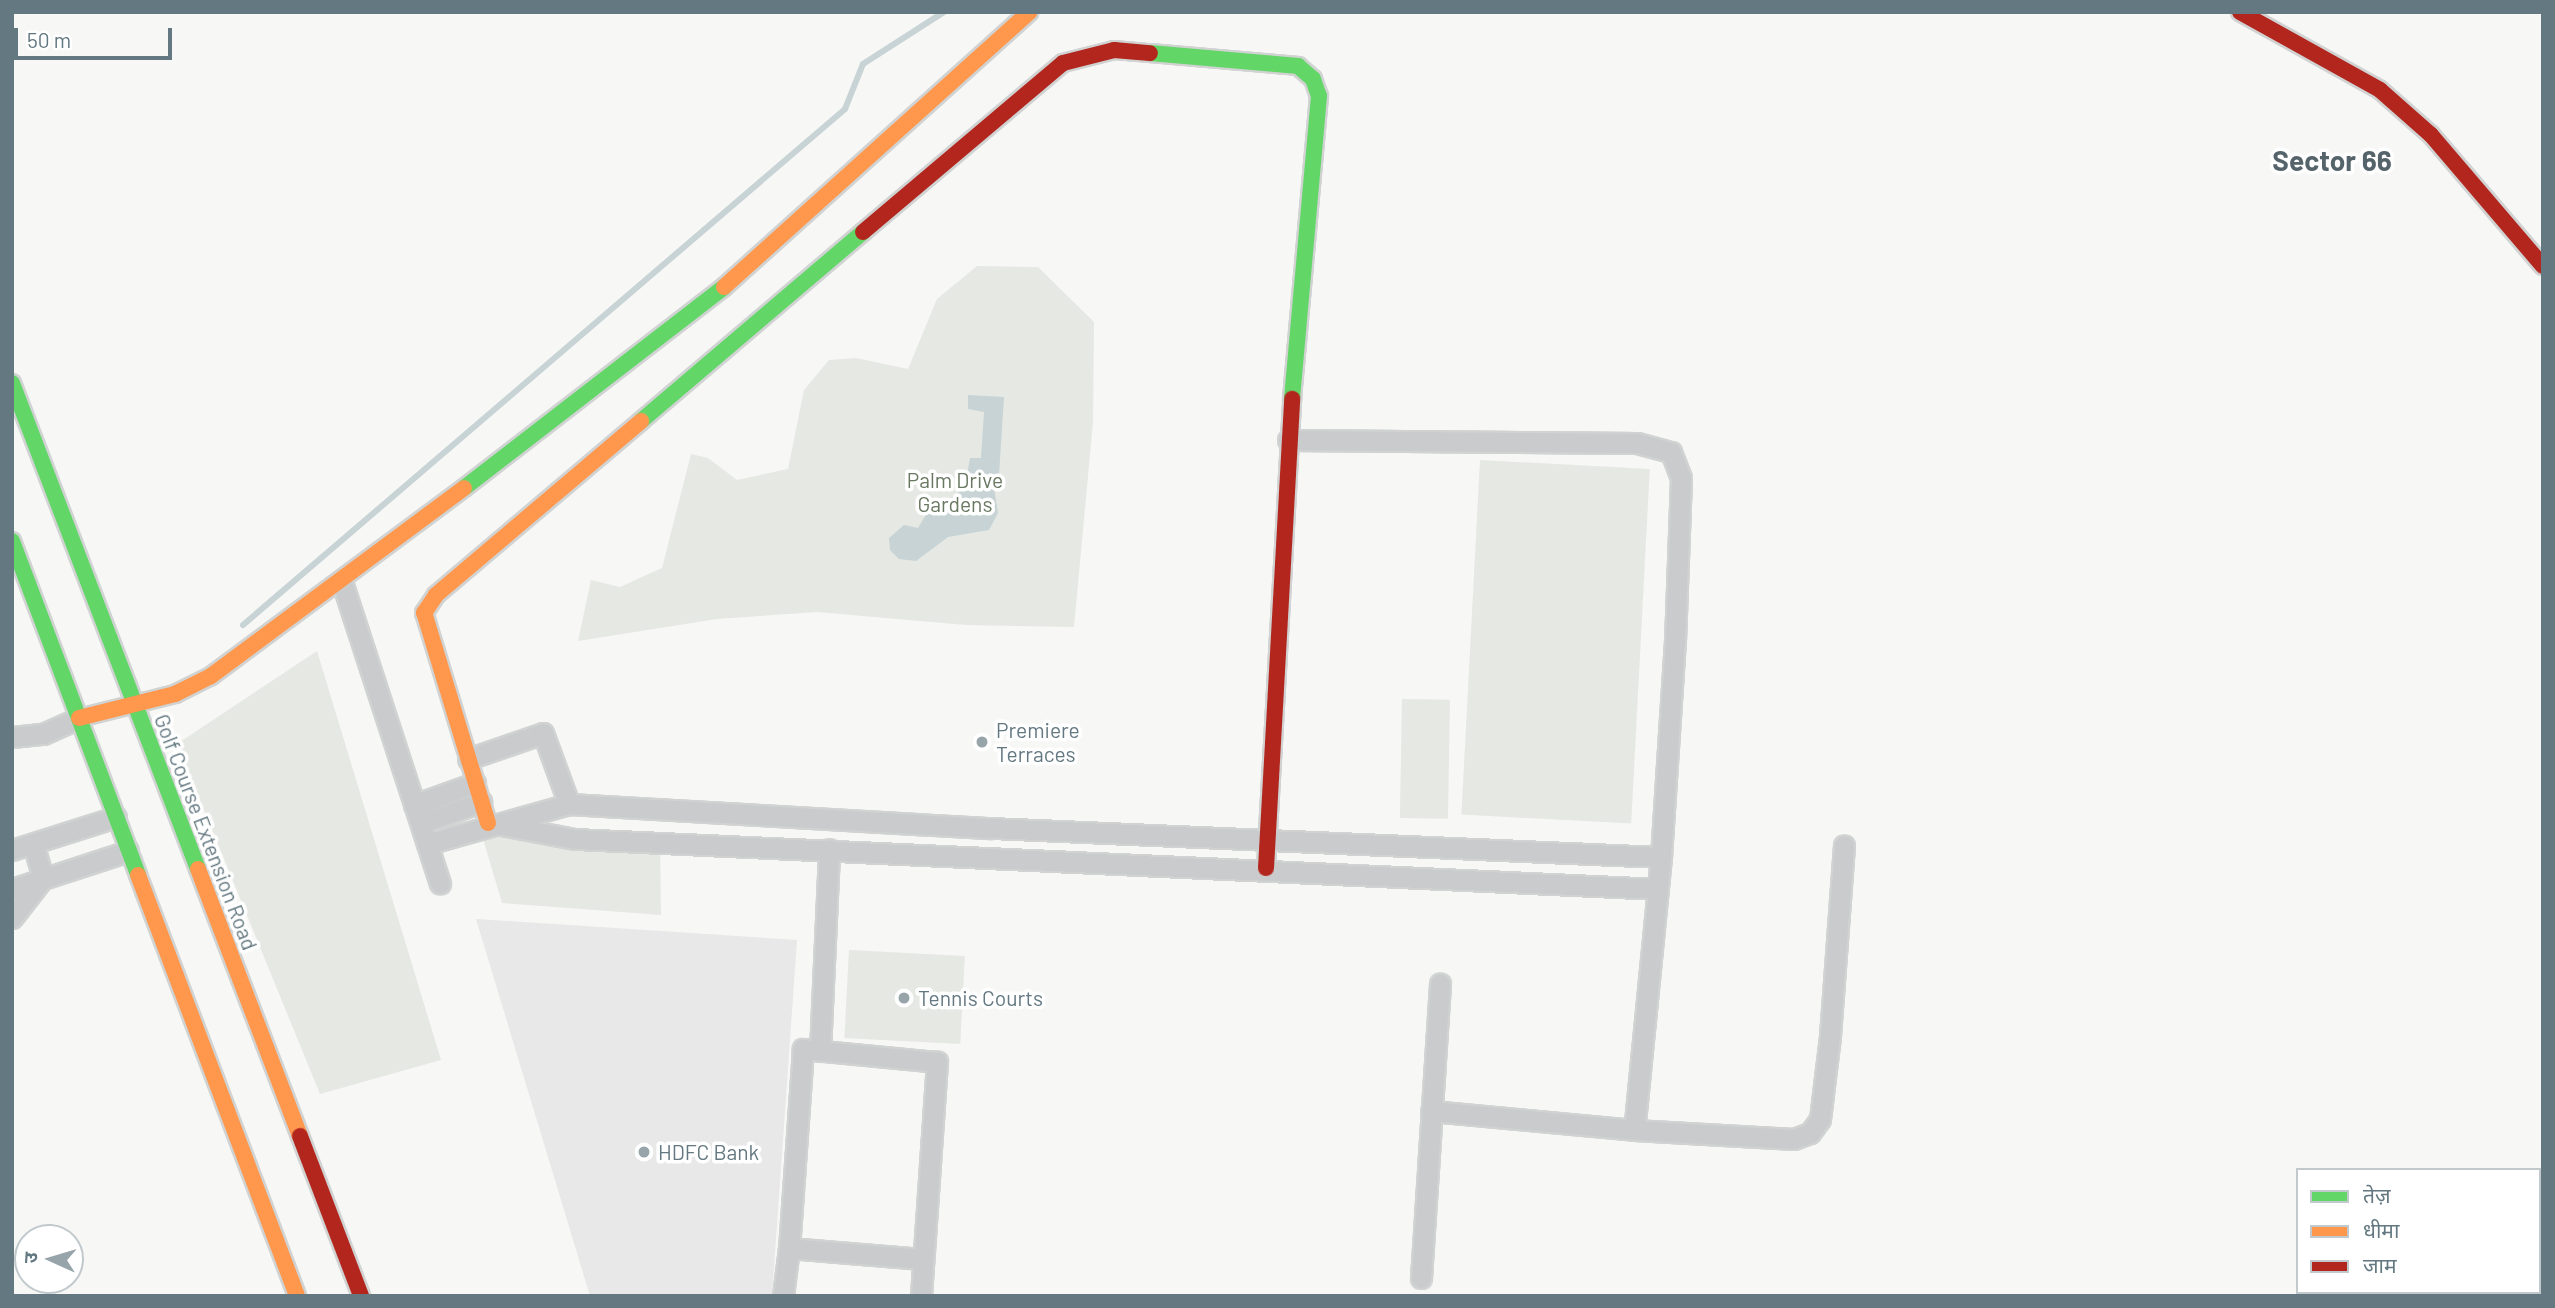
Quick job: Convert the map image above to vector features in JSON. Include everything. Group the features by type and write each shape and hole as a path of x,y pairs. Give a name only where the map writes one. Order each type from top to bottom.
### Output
{"street":[{"path":"12,737 43,733 79,718 175,694 261,642 749,268 1029,12"},
{"path":"2240,12 2380,90 2431,135 2543,266"},
{"path":"488,823 424,613 436,595 1063,63 1114,50 1298,66 1312,79 1319,96 1288,440 1266,869"},
{"name":"Golf Course Extension Road","path":"12,383 361,1296"},
{"path":"1288,440 1637,443 1671,452 1681,478 1661,857 1634,1129"},
{"path":"12,541 297,1296"},
{"path":"342,582 440,883"},
{"path":"468,759 543,733 569,804"},
{"path":"418,814 475,783"},
{"path":"418,814 481,802"},
{"path":"427,844 488,823 569,804 990,828 1661,857"},
{"path":"12,850 116,817"},
{"path":"488,823 575,839 1658,889"},
{"path":"33,844 43,878"},
{"path":"1432,1111 1634,1129 1794,1139 1810,1133 1820,1119 1844,846"},
{"path":"820,1051 830,849"},
{"path":"12,889 128,851"},
{"path":"12,918 43,878"},
{"path":"1421,1278 1440,984"},
{"path":"783,1296 789,1248 803,1049 937,1062 921,1296"},
{"path":"789,1248 922,1259"}],"shaded area":[{"path":"968,395 1004,397 999,475 994,488 998,513 989,530 948,537 916,561 899,559 890,550 889,538 904,525 918,528 930,508 942,500 952,500 959,492 960,480 967,476 970,458 981,458 984,412 968,409"},
{"path":"476,919 797,940 772,1296 590,1296"}],"green space":[{"name":"Palm Drive Gardens","path":"977,266 1038,267 1094,322 1093,422 1074,627 966,625 817,612 717,619 578,641 591,580 620,587 662,568 691,454 708,458 737,480 788,469 804,390 829,360 856,358 908,369 937,299"},
{"path":"1480,460 1650,469 1631,823 1461,815"},
{"path":"317,651 441,1060 320,1094 177,744"},
{"path":"1402,699 1450,700 1448,819 1400,818"},
{"path":"481,832 660,839 661,915 502,903"},
{"name":"Tennis Courts","path":"849,950 965,956 960,1044 844,1038"}],"waterway":[{"path":"243,625 845,109 863,64 944,12"}],"traffic: fast":[{"path":"1150,53 1298,66 1313,79 1319,96 1292,399"},
{"path":"641,421 863,232"},
{"path":"464,488 724,287"},
{"path":"12,383 198,869"},
{"path":"12,541 138,875"}],"traffic: slow":[{"path":"724,287 1029,12"},
{"path":"488,823 424,613 436,595 641,421"},
{"path":"79,718 175,694 211,676 464,488"},
{"path":"198,869 300,1136"},
{"path":"138,875 297,1296"}],"traffic: jam":[{"path":"2240,12 2380,90 2431,135 2543,266"},
{"path":"863,232 1063,63 1114,50 1150,53"},
{"path":"1266,868 1292,399"},
{"path":"300,1136 361,1296"}],"place":[{"name":"Premiere Terraces","path":"982,742"},
{"name":"Tennis Courts","path":"904,998"},
{"name":"HDFC Bank","path":"644,1152"}],"district":[{"name":"Sector 66","path":"2332,160"}]}
